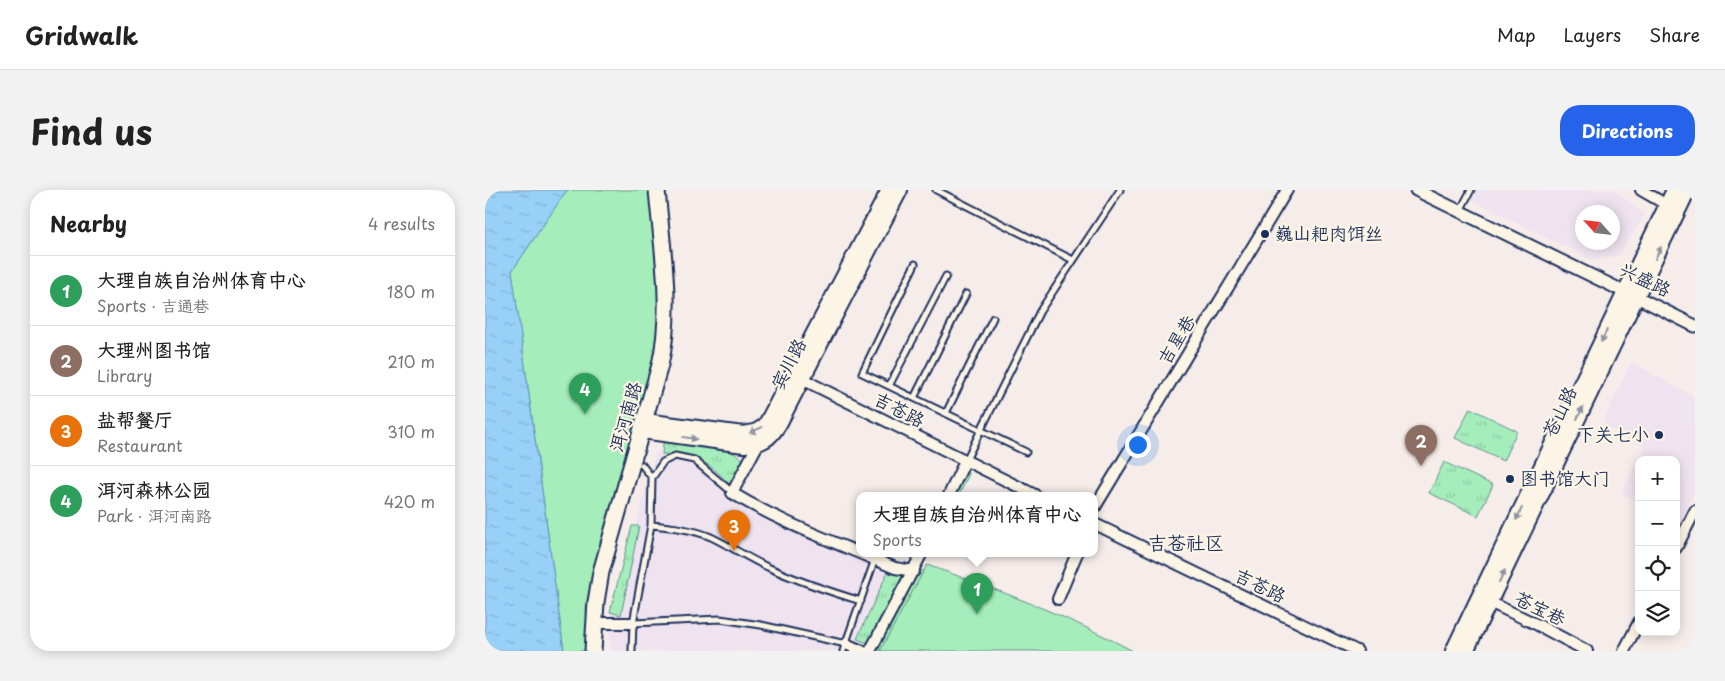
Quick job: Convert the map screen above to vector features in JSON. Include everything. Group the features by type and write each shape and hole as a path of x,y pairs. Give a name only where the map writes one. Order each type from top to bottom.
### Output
{"main road":[{"name":"洱河南路","path":"602,651 603,623 608,584 642,465 662,358 667,315 657,190"},
{"name":"洱河南路","path":"593,651 594,620 599,582 671,360 676,316 666,190"},
{"name":"宾川路","path":"648,427 743,434 754,433 765,426 889,190"},
{"name":"宾川路","path":"758,444 766,440 773,432 900,190"},
{"name":"苍山路","path":"1631,294 1674,190"},
{"name":"苍山路","path":"1453,651 1484,600 1631,294 1688,190"},
{"path":"648,427 734,444 758,444"},
{"name":"苍山路","path":"1466,651 1484,600"}],"street":[{"name":"吉星巷","path":"1098,501 1287,190"},
{"name":"兴盛路","path":"1416,190 1695,326"},
{"path":"1641,190 1667,205"},
{"name":"吉苍路","path":"800,382 964,464 1015,492"},
{"path":"758,444 732,493 758,509 856,551"},
{"name":"吉苍路","path":"964,464 1028,492"},
{"path":"950,492 964,464"},
{"path":"1677,546 1695,511"},
{"name":"吉苍路","path":"1098,525 1357,651"},
{"name":"吉苍路","path":"1098,533 1341,651"},
{"path":"870,557 902,570 914,571"},
{"path":"870,651 920,557"},
{"path":"1058,599 1074,557"},
{"name":"苍宝巷","path":"1484,600 1536,624 1587,651"},
{"path":"603,623 633,623"},
{"path":"1624,651 1635,630"},
{"path":"845,648 862,651"}],"lane":[{"path":"936,190 1073,260"},
{"path":"964,464 1040,311 1120,190"},
{"path":"1460,211 1471,190"},
{"path":"915,264 862,373 1026,452"},
{"path":"889,386 946,276"},
{"path":"914,398 966,294"},
{"path":"946,413 993,318"},
{"path":"632,651 633,623 651,525 652,478 663,462 675,456 694,460 732,493"},
{"path":"642,465 652,478"},
{"path":"651,525 700,533 811,586 861,601"},
{"path":"633,623 720,619 761,624 845,648 875,559"}],"shaded area":[{"path":"1477,190 1614,190 1645,214 1620,255 1591,260 1470,199"},
{"name":"下关七小","path":"1631,362 1695,397 1695,492 1680,522 1680,456 1640,456 1644,447 1602,424"},
{"path":"677,450 709,459 743,497 856,547 856,557 880,557 900,566 860,651 611,651 608,625 656,452"},
{"name":"下关七小","path":"1635,465 1635,500 1621,494"}],"green space":[{"path":"567,190 649,190 659,293 658,336 643,401 593,570 586,607 588,651 564,651 512,271"},
{"path":"1470,408 1517,431 1503,461 1455,438"},
{"path":"663,443 716,447 735,454 744,460 735,481 730,485 715,470 700,460 683,455 662,454"},
{"path":"1444,462 1493,485 1478,516 1429,493"},
{"path":"964,472 969,474 960,492 955,492"},
{"path":"632,526 639,526 621,615 610,612"},
{"path":"927,565 1032,604 1083,626 1133,651 880,651"},
{"path":"889,569 920,570 960,579 886,651 877,651 878,647 857,639"}],"water":[{"path":"485,190 567,190 512,271 564,651 485,651"}],"place":[{"name":"巍山耙肉饵丝","path":"1265,234"},
{"name":"洱河森林公园","path":"585,414"},
{"name":"下关七小","path":"1659,435"},
{"name":"大理州图书馆","path":"1421,466"},
{"name":"图书馆大门","path":"1510,479"},
{"name":"盐帮餐厅","path":"734,551"},
{"name":"大理自族自治州体育中心","path":"977,614"}],"district":[{"name":"吉苍社区","path":"1186,543"}]}
